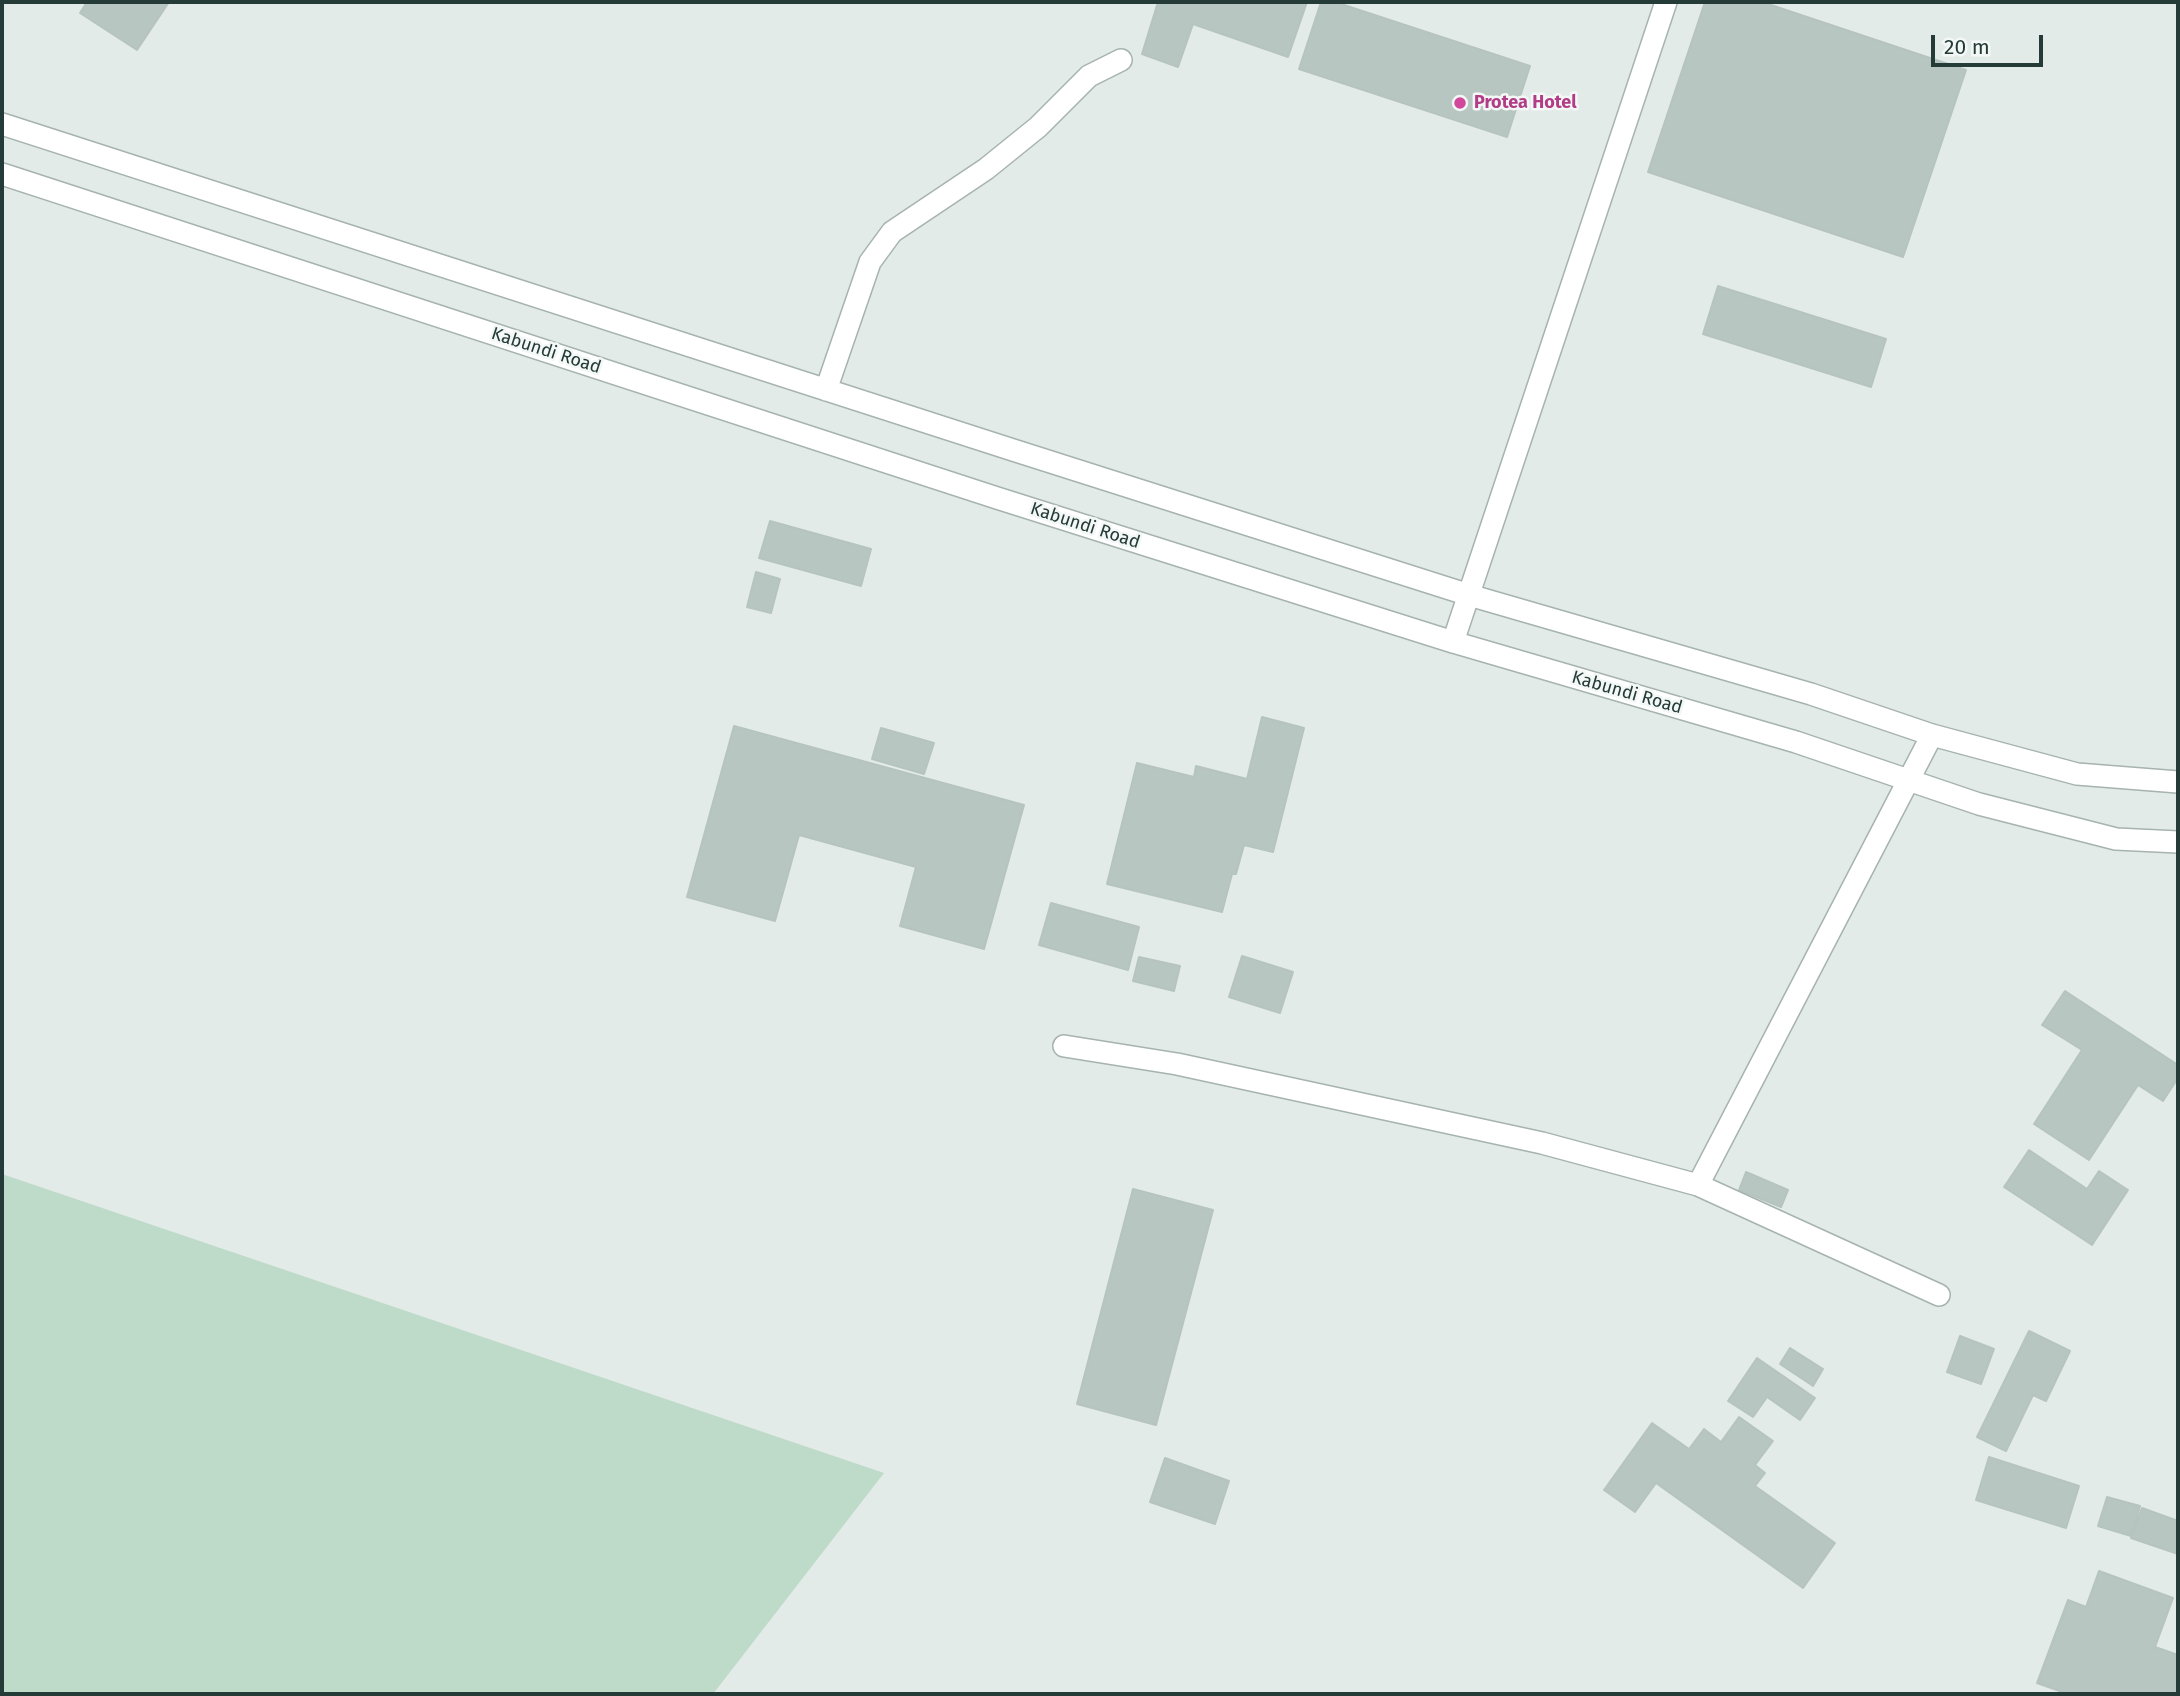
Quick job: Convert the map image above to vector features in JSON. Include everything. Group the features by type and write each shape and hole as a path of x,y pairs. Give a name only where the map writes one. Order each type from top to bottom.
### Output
{"street":[{"path":"1453,642 1666,2"},
{"path":"826,390 870,262 892,232 986,169 1038,127 1089,76 1121,60"},
{"path":"2,124 1469,595 1811,694 1932,735 2077,774 2178,782"},
{"name":"Kabundi Road","path":"2,174 997,498 1453,642 1796,742 1979,804 2116,839 2178,842"},
{"path":"1698,1185 1932,735"},
{"path":"1064,1046 1177,1064 1529,1140 1698,1185 1939,1295"}],"green space":[{"path":"2,1174 884,1473 713,1694 2,1694"}],"building":[{"path":"87,2 169,2 137,50 80,13"},
{"path":"1158,2 1307,2 1288,57 1193,24 1178,67 1142,54"},
{"name":"Protea Hotel","path":"1321,2 1335,2 1530,66 1507,137 1299,69"},
{"path":"1705,2 1762,2 1966,70 1903,257 1648,172"},
{"path":"1718,286 1886,339 1871,387 1703,334"},
{"path":"770,521 871,549 861,586 759,558"},
{"path":"756,572 780,579 771,613 747,607"},
{"path":"1262,717 1304,728 1273,852 1244,845 1236,874 1232,874 1222,912 1107,884 1137,763 1194,777 1196,766 1247,779"},
{"path":"734,726 1024,805 984,949 900,926 916,867 799,835 775,921 687,897"},
{"path":"881,728 934,743 924,774 872,759"},
{"path":"1051,903 1139,927 1128,970 1039,945"},
{"path":"1242,956 1293,972 1280,1013 1229,997"},
{"path":"1139,957 1180,966 1174,991 1133,981"},
{"path":"2065,991 2178,1065 2178,1078 2163,1101 2138,1085 2089,1160 2034,1124 2082,1050 2042,1025"},
{"path":"2029,1150 2087,1189 2099,1171 2128,1190 2092,1245 2004,1187"},
{"path":"1746,1172 1788,1190 1781,1207 1739,1190"},
{"path":"1133,1189 1213,1210 1156,1425 1077,1404"},
{"path":"2029,1331 2070,1351 2046,1401 2033,1395 2006,1451 1977,1437"},
{"path":"1960,1336 1994,1349 1981,1384 1947,1372"},
{"path":"1790,1348 1823,1369 1813,1386 1780,1364"},
{"path":"1757,1358 1815,1398 1800,1420 1767,1397 1753,1417 1728,1401"},
{"path":"1739,1417 1773,1441 1755,1465 1765,1473 1755,1486 1835,1543 1803,1588 1656,1483 1635,1512 1604,1490 1652,1423 1689,1449 1704,1429 1721,1442"},
{"path":"1989,1457 2079,1486 2066,1528 1976,1500"},
{"path":"1165,1458 1229,1481 1215,1524 1150,1502"},
{"path":"2107,1497 2140,1506 2131,1536 2098,1526"},
{"path":"2142,1508 2178,1521 2178,1554 2131,1538"},
{"path":"2099,1571 2173,1598 2155,1647 2178,1655 2178,1694 2068,1694 2037,1683 2068,1600 2086,1607"}],"place":[{"name":"Protea Hotel","path":"1460,103"}]}
